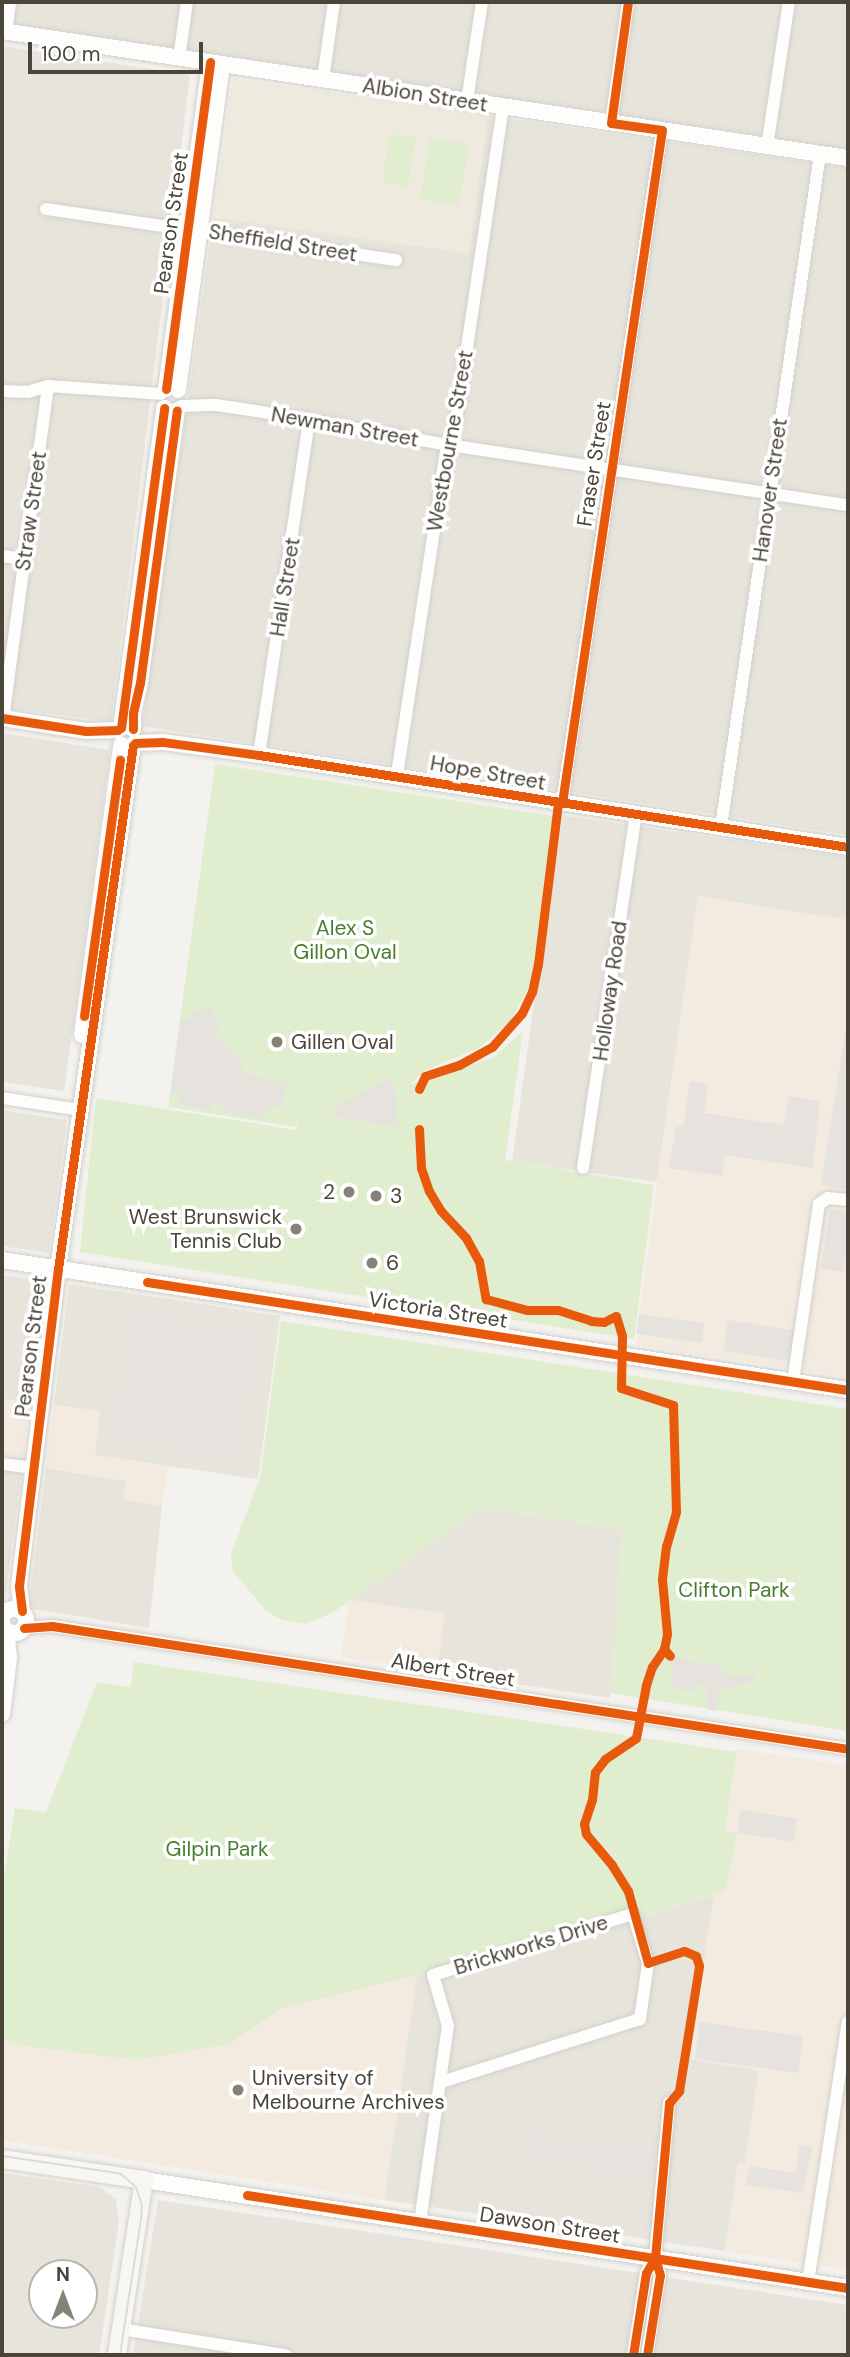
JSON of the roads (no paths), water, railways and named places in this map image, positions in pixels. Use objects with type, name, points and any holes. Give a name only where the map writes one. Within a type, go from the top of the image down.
[{"type":"main road","name":"Dawson Street","points":[[2,2158],[144,2180]]},
{"type":"main road","points":[[117,2355],[144,2180]]},
{"type":"street","points":[[4,32],[10,2]]},
{"type":"street","points":[[179,58],[187,2]]},
{"type":"street","points":[[323,79],[334,2]]},
{"type":"street","points":[[467,101],[482,2]]},
{"type":"street","points":[[611,123],[628,2]]},
{"type":"street","points":[[767,146],[789,2]]},
{"type":"street","name":"Albion Street","points":[[4,32],[848,159]]},
{"type":"street","name":"Pearson Street","points":[[2,1714],[12,1620],[19,1586],[80,1110],[78,1078],[88,984],[127,737],[140,683],[171,399],[216,63]]},
{"type":"street","name":"Westbourne Street","points":[[397,775],[449,445],[455,428],[503,107]]},
{"type":"street","name":"Fraser Street","points":[[562,803],[662,130]]},
{"type":"street","name":"Hanover Street","points":[[721,827],[820,154]]},
{"type":"street","name":"Sheffield Street","points":[[46,209],[396,260]]},
{"type":"street","name":"Newman Street","points":[[2,391],[28,392],[48,386],[121,392],[309,419],[449,445],[848,505]]},
{"type":"street","name":"Straw Street","points":[[2,719],[48,386]]},
{"type":"street","name":"Hall Street","points":[[259,755],[309,419]]},
{"type":"street","points":[[2,556],[24,559]]},
{"type":"street","name":"Hope Street","points":[[2,719],[397,775],[848,847]]},
{"type":"street","name":"Holloway Road","points":[[583,1168],[636,814]]},
{"type":"street","points":[[2,1098],[80,1110]]},
{"type":"street","points":[[793,1382],[822,1200],[848,1200]]},
{"type":"street","name":"Victoria Street","points":[[2,1260],[848,1390]]},
{"type":"street","points":[[2,1464],[33,1468]]},
{"type":"street","name":"Albert Street","points":[[12,1620],[848,1749]]},
{"type":"street","name":"Brickworks Drive","points":[[420,2222],[448,2026],[433,1975],[633,1914],[648,1962],[640,2019],[441,2082]]},
{"type":"street","points":[[808,2282],[848,2022]]},
{"type":"street","points":[[647,2355],[660,2275],[655,2258],[669,2103]]},
{"type":"street","name":"Dawson Street","points":[[144,2180],[848,2288]]},
{"type":"street","points":[[633,2355],[646,2273],[655,2258]]},
{"type":"street","points":[[121,2329],[286,2355]]},
{"type":"tram line","points":[[2,2156],[121,2174],[136,2187],[142,2205],[141,2219],[120,2355]]},
{"type":"place","name":"Gillen Oval","points":[[277,1042]]},
{"type":"place","name":"2","points":[[349,1192]]},
{"type":"place","name":"3","points":[[376,1196]]},
{"type":"place","name":"West Brunswick Tennis Club","points":[[296,1229]]},
{"type":"place","name":"6","points":[[372,1263]]},
{"type":"place","name":"University of Melbourne Archives","points":[[238,2090]]},
{"type":"park label","name":"Alex S Gillon Oval","points":[[345,940]]},
{"type":"park label","name":"Clifton Park","points":[[734,1590]]},
{"type":"park label","name":"Gilpin Park","points":[[217,1849]]}]
